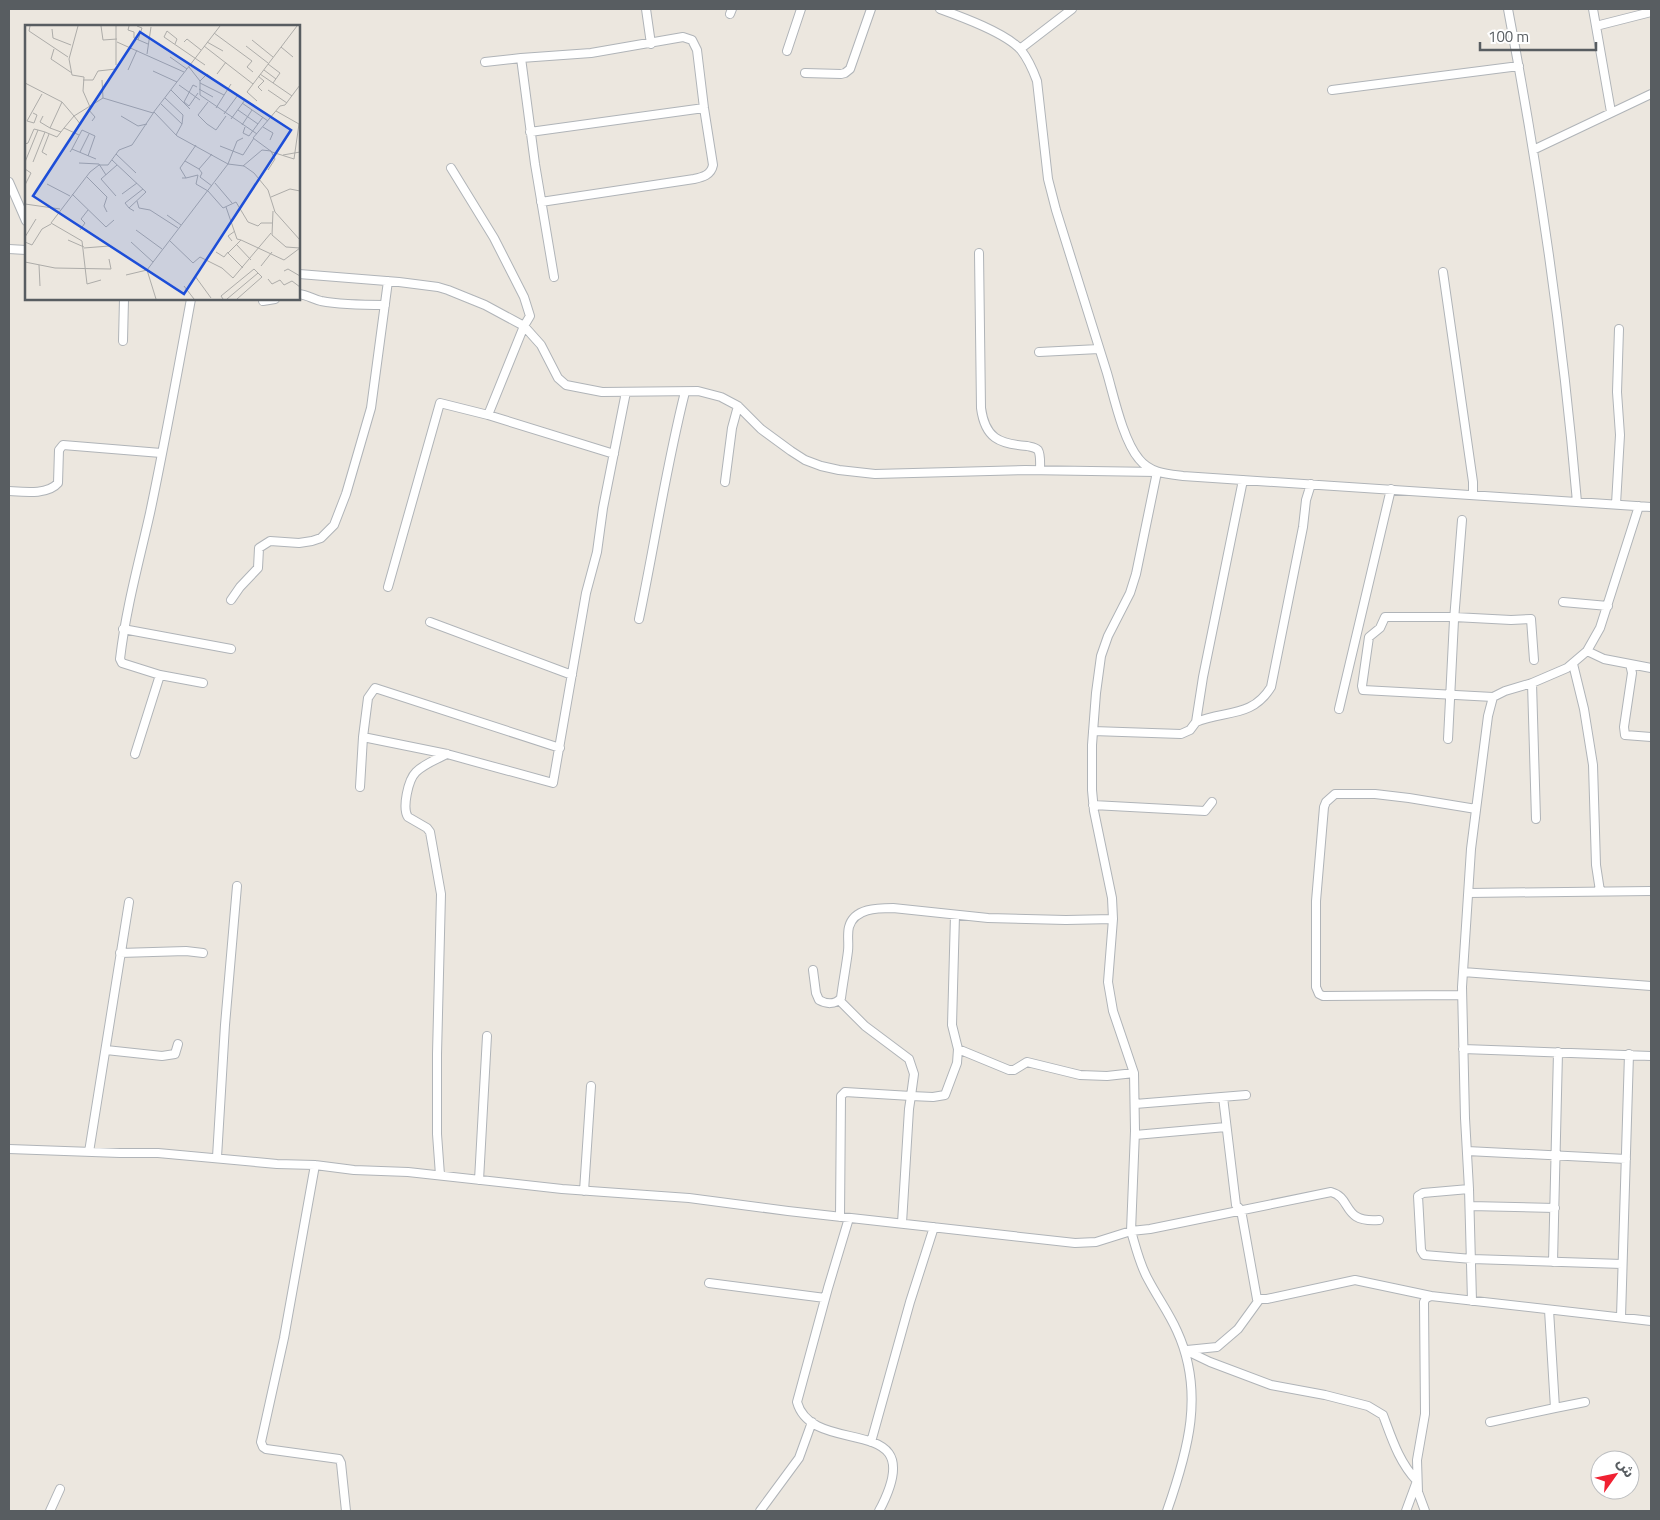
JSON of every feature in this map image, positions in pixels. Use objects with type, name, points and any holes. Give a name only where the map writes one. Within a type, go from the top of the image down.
[{"type":"street","points":[[646,9],[651,44]]},
{"type":"street","points":[[787,51],[801,9]]},
{"type":"street","points":[[805,73],[841,74],[850,69],[871,9]]},
{"type":"street","points":[[940,9],[996,32],[1020,49],[1033,68],[1037,81],[1048,179],[1056,210],[1118,409],[1133,450],[1146,466],[1157,472]]},
{"type":"street","points":[[1020,49],[1072,9]]},
{"type":"street","points":[[1508,9],[1533,150],[1562,347],[1576,502]]},
{"type":"street","points":[[1593,9],[1611,112]]},
{"type":"street","points":[[1596,26],[1651,12]]},
{"type":"street","points":[[485,62],[591,53],[683,37],[692,40],[697,50],[713,164],[712,170],[704,177],[541,202]]},
{"type":"street","points":[[521,58],[530,132],[554,278]]},
{"type":"street","points":[[1332,90],[1519,66]]},
{"type":"street","points":[[1533,150],[1651,94]]},
{"type":"street","points":[[530,132],[704,108]]},
{"type":"street","points":[[451,168],[494,238],[524,297],[530,316],[524,326],[488,415]]},
{"type":"street","points":[[9,182],[25,219]]},
{"type":"street","points":[[9,249],[25,250]]},
{"type":"street","points":[[979,253],[981,408],[983,422],[987,430],[1007,444],[1037,449],[1040,453],[1040,470]]},
{"type":"street","points":[[1443,272],[1473,495]]},
{"type":"street","points":[[300,274],[388,281],[448,290],[485,305],[524,326],[541,345],[558,378],[566,385],[602,392],[698,392],[714,395],[738,406],[791,451],[820,466],[859,473],[1040,470],[1157,472],[1183,476],[1360,489],[1391,489],[1651,507]]},
{"type":"street","points":[[231,600],[240,587],[258,568],[259,548],[270,541],[299,543],[312,541],[321,538],[334,525],[346,494],[371,408],[388,281]]},
{"type":"street","points":[[300,294],[327,301],[358,305],[384,305]]},
{"type":"street","points":[[122,341],[124,300]]},
{"type":"street","points":[[191,300],[162,453],[123,629],[120,662],[160,675],[203,684]]},
{"type":"street","points":[[263,301],[269,300]]},
{"type":"street","points":[[1616,504],[1620,435],[1617,392],[1619,329]]},
{"type":"street","points":[[1039,352],[1099,349]]},
{"type":"street","points":[[363,737],[447,754],[553,783],[586,593],[597,552],[603,508],[626,392]]},
{"type":"street","points":[[639,619],[664,487],[685,392]]},
{"type":"street","points":[[388,587],[440,403],[488,415],[614,454]]},
{"type":"street","points":[[725,482],[732,428],[738,406]]},
{"type":"street","points":[[9,491],[47,490],[56,486],[58,483],[59,450],[63,445],[162,453]]},
{"type":"street","points":[[1157,472],[1136,574],[1130,593],[1108,636],[1101,656],[1093,731],[1092,790],[1093,805],[1112,898],[1108,982],[1113,1011],[1134,1073],[1135,1135],[1131,1231],[1148,1281],[1163,1304],[1185,1350],[1192,1383],[1192,1411],[1184,1456],[1167,1511]]},
{"type":"street","points":[[1093,731],[1181,734],[1190,730],[1196,722],[1203,677],[1243,480]]},
{"type":"street","points":[[1196,722],[1243,711],[1262,698],[1271,686],[1303,527],[1306,500],[1311,484]]},
{"type":"street","points":[[1339,709],[1391,489]]},
{"type":"street","points":[[1534,660],[1531,619],[1385,617],[1380,628],[1369,637],[1362,686],[1366,691],[1493,697],[1505,691],[1532,683],[1573,664],[1587,651],[1600,628],[1639,506]]},
{"type":"street","points":[[1448,739],[1454,617],[1462,520]]},
{"type":"street","points":[[1563,602],[1608,606]]},
{"type":"street","points":[[430,622],[572,674]]},
{"type":"street","points":[[123,629],[231,649]]},
{"type":"street","points":[[1587,651],[1604,659],[1651,668]]},
{"type":"street","points":[[1573,664],[1584,708],[1593,765],[1595,857],[1600,891]]},
{"type":"street","points":[[1630,664],[1632,673],[1624,727],[1625,735],[1651,737]]},
{"type":"street","points":[[135,754],[160,675]]},
{"type":"street","points":[[1532,683],[1536,819]]},
{"type":"street","points":[[360,787],[368,698],[376,688],[560,748]]},
{"type":"street","points":[[1472,1301],[1470,1189],[1464,1118],[1462,995],[1471,849],[1488,716],[1493,697]]},
{"type":"street","points":[[440,1175],[437,1134],[437,1054],[441,894],[430,832],[427,828],[408,817],[405,809],[409,788],[415,773],[447,754]]},
{"type":"street","points":[[1462,995],[1324,996],[1319,994],[1316,987],[1316,901],[1324,807],[1326,802],[1335,794],[1359,793],[1410,798],[1476,809]]},
{"type":"street","points":[[1093,805],[1206,811],[1212,802]]},
{"type":"street","points":[[217,1157],[225,1025],[238,886]]},
{"type":"street","points":[[1469,892],[1651,891]]},
{"type":"street","points":[[89,1152],[129,902]]},
{"type":"street","points":[[902,1223],[909,1109],[914,1074],[909,1059],[848,1011],[839,1000],[847,955],[849,927],[852,920],[867,910],[893,908],[955,915],[1066,920],[1112,919]]},
{"type":"street","points":[[840,1217],[841,1096],[845,1092],[934,1097],[945,1095],[957,1063],[958,1049],[952,1025],[955,915]]},
{"type":"street","points":[[120,953],[186,951],[202,953]]},
{"type":"street","points":[[813,970],[816,993],[819,1000],[827,1004],[839,1000]]},
{"type":"street","points":[[1463,972],[1651,986]]},
{"type":"street","points":[[479,1180],[487,1036]]},
{"type":"street","points":[[106,1050],[162,1056],[175,1054],[178,1044]]},
{"type":"street","points":[[958,1049],[1009,1070],[1014,1070],[1027,1062],[1080,1075],[1107,1076],[1134,1073]]},
{"type":"street","points":[[1463,1049],[1651,1056]]},
{"type":"street","points":[[1553,1262],[1558,1052]]},
{"type":"street","points":[[1621,1317],[1629,1054]]},
{"type":"street","points":[[584,1191],[590,1086]]},
{"type":"street","points":[[1135,1104],[1246,1095]]},
{"type":"street","points":[[1222,1097],[1236,1204],[1241,1210],[1256,1297],[1259,1300]]},
{"type":"street","points":[[1135,1135],[1226,1127]]},
{"type":"street","points":[[9,1149],[158,1153],[277,1164],[315,1165],[354,1170],[440,1175],[584,1191],[689,1198],[840,1217],[1082,1243],[1096,1242],[1131,1231],[1331,1192],[1334,1192],[1341,1198],[1347,1208],[1357,1218],[1369,1221],[1379,1220]]},
{"type":"street","points":[[1468,1151],[1626,1159]]},
{"type":"street","points":[[315,1165],[284,1338],[261,1442],[266,1449],[339,1459],[346,1511]]},
{"type":"street","points":[[1470,1189],[1422,1193],[1418,1196],[1422,1254],[1430,1257],[1622,1264]]},
{"type":"street","points":[[1470,1206],[1555,1208]]},
{"type":"street","points":[[849,1218],[797,1402],[799,1410],[812,1422],[829,1430],[871,1442],[886,1449],[894,1467],[893,1476],[879,1511]]},
{"type":"street","points":[[871,1442],[910,1302],[934,1227]]},
{"type":"street","points":[[1185,1350],[1217,1347],[1238,1329],[1259,1300],[1355,1280],[1431,1296],[1651,1321]]},
{"type":"street","points":[[709,1284],[825,1298]]},
{"type":"street","points":[[1425,1511],[1418,1492],[1417,1460],[1425,1414],[1424,1302],[1426,1298],[1431,1296]]},
{"type":"street","points":[[1549,1310],[1555,1408]]},
{"type":"street","points":[[1185,1350],[1210,1362],[1271,1385],[1325,1395],[1368,1406],[1383,1415],[1397,1452],[1407,1471],[1417,1481]]},
{"type":"street","points":[[1490,1422],[1585,1402]]},
{"type":"street","points":[[760,1511],[799,1458],[812,1422]]},
{"type":"street","points":[[1406,1511],[1417,1481]]},
{"type":"street","points":[[50,1511],[60,1489]]}]
